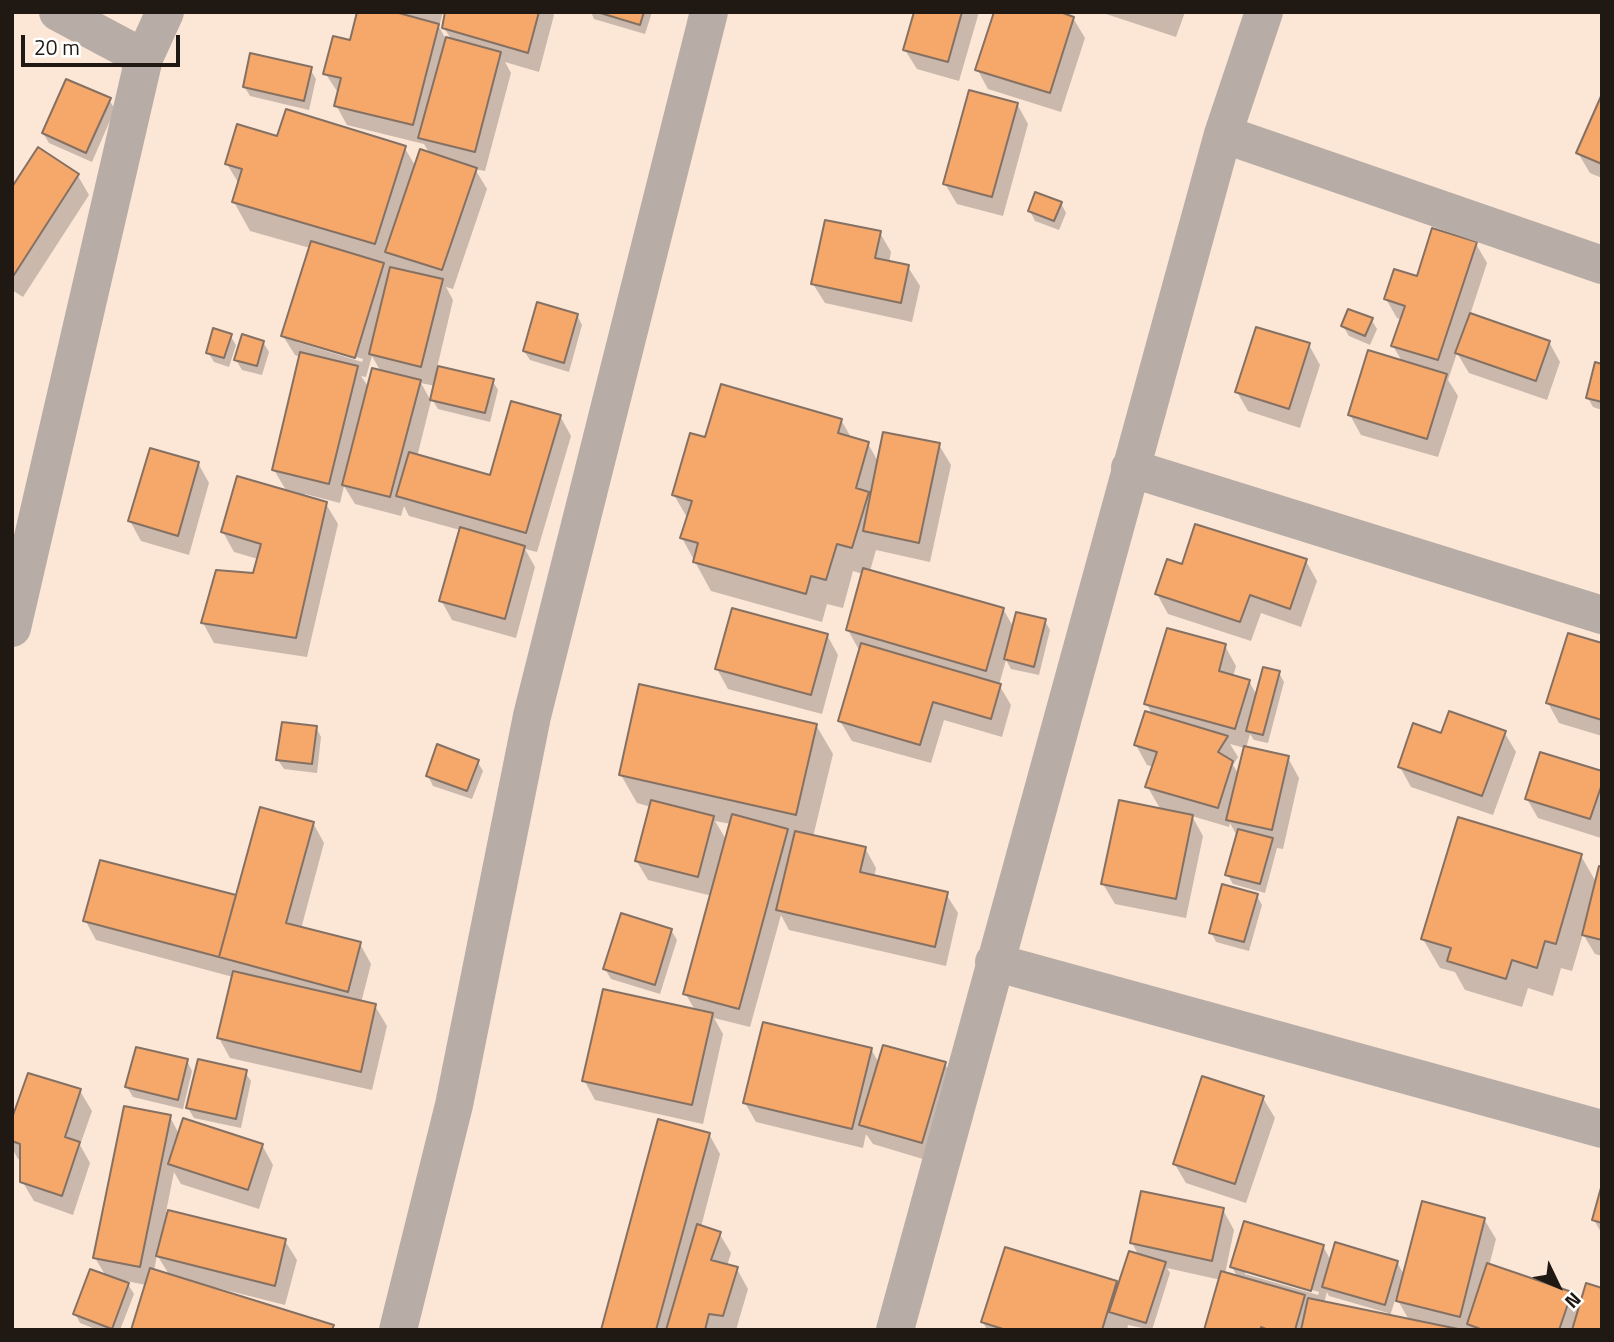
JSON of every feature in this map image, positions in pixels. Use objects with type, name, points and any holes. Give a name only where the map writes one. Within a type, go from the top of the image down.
[{"type":"street","points":[[58,12],[144,58]]},
{"type":"street","points":[[12,628],[144,58],[165,12]]},
{"type":"street","points":[[397,1330],[454,1105],[531,716],[709,12]]},
{"type":"street","points":[[895,1330],[1223,134],[1264,12]]},
{"type":"street","points":[[1223,134],[1602,265]]},
{"type":"street","points":[[1130,468],[1602,615]]},
{"type":"street","points":[[994,962],[1602,1129]]},
{"type":"building","points":[[357,12],[395,12],[439,24],[413,125],[334,106],[341,78],[323,74],[333,36],[350,40]]},
{"type":"building","points":[[445,12],[539,12],[528,53],[442,28]]},
{"type":"building","points":[[597,12],[644,12],[640,25]]},
{"type":"building","points":[[914,12],[962,12],[948,62],[903,50]]},
{"type":"building","points":[[994,12],[1060,12],[1074,17],[1050,93],[975,70]]},
{"type":"building","points":[[446,37],[501,52],[475,152],[418,138]]},
{"type":"building","points":[[250,53],[312,67],[304,101],[243,87]]},
{"type":"building","points":[[66,79],[111,98],[86,153],[42,133]]},
{"type":"building","points":[[969,90],[1018,103],[992,197],[943,184]]},
{"type":"building","points":[[1602,94],[1602,164],[1576,153]]},
{"type":"building","points":[[286,109],[406,146],[375,244],[232,202],[242,169],[225,164],[237,124],[277,136]]},
{"type":"building","points":[[38,147],[79,174],[12,278],[12,187]]},
{"type":"building","points":[[420,149],[477,168],[442,270],[385,252]]},
{"type":"building","points":[[1035,192],[1062,202],[1054,221],[1028,211]]},
{"type":"building","points":[[825,220],[881,231],[875,258],[909,265],[901,303],[811,284]]},
{"type":"building","points":[[1432,228],[1477,242],[1438,360],[1391,346],[1405,306],[1384,299],[1394,269],[1417,276]]},
{"type":"building","points":[[311,241],[384,263],[355,358],[281,336]]},
{"type":"building","points":[[390,267],[443,279],[421,367],[369,354]]},
{"type":"building","points":[[537,302],[578,314],[564,363],[523,351]]},
{"type":"building","points":[[1348,309],[1373,318],[1365,336],[1341,326]]},
{"type":"building","points":[[1470,313],[1550,341],[1536,381],[1455,353]]},
{"type":"building","points":[[1256,327],[1310,343],[1289,409],[1235,392]]},
{"type":"building","points":[[213,328],[232,334],[224,358],[206,353]]},
{"type":"building","points":[[242,334],[264,341],[257,366],[234,360]]},
{"type":"building","points":[[1368,350],[1447,374],[1427,439],[1348,415]]},
{"type":"building","points":[[300,352],[358,366],[329,484],[272,470]]},
{"type":"building","points":[[1595,362],[1602,364],[1602,402],[1586,398]]},
{"type":"building","points":[[438,366],[494,379],[485,413],[430,400]]},
{"type":"building","points":[[372,368],[421,380],[390,497],[342,485]]},
{"type":"building","points":[[721,384],[842,419],[838,433],[869,442],[856,488],[869,492],[852,548],[837,544],[826,580],[811,576],[806,594],[693,562],[698,543],[680,538],[692,501],[672,495],[690,433],[705,437]]},
{"type":"building","points":[[511,401],[561,415],[526,533],[396,496],[409,452],[490,475]]},
{"type":"building","points":[[883,432],[940,443],[919,543],[863,531]]},
{"type":"building","points":[[150,448],[199,462],[178,536],[128,521]]},
{"type":"building","points":[[237,476],[327,502],[296,638],[201,623],[216,570],[253,573],[261,544],[221,532]]},
{"type":"building","points":[[1195,524],[1307,559],[1290,609],[1250,595],[1240,622],[1155,594],[1167,559],[1182,564]]},
{"type":"building","points":[[460,527],[525,546],[505,619],[439,601]]},
{"type":"building","points":[[863,568],[1004,608],[986,671],[846,630]]},
{"type":"building","points":[[732,608],[828,634],[811,695],[715,669]]},
{"type":"building","points":[[1016,612],[1046,619],[1034,667],[1004,659]]},
{"type":"building","points":[[1167,628],[1226,644],[1219,671],[1250,680],[1235,729],[1144,704]]},
{"type":"building","points":[[1568,633],[1602,643],[1602,720],[1546,703]]},
{"type":"building","points":[[861,643],[1001,684],[991,719],[933,702],[920,745],[838,721]]},
{"type":"building","points":[[1263,667],[1280,671],[1263,735],[1246,731]]},
{"type":"building","points":[[639,684],[817,724],[796,815],[619,775]]},
{"type":"building","points":[[1145,711],[1228,736],[1218,752],[1233,761],[1218,808],[1145,787],[1157,752],[1134,745]]},
{"type":"building","points":[[1449,711],[1506,731],[1482,796],[1398,767],[1413,723],[1441,733]]},
{"type":"building","points":[[282,722],[317,726],[312,764],[276,760]]},
{"type":"building","points":[[437,744],[479,760],[467,791],[426,776]]},
{"type":"building","points":[[1244,746],[1289,756],[1272,830],[1226,820]]},
{"type":"building","points":[[1540,752],[1602,771],[1602,784],[1590,819],[1525,799]]},
{"type":"building","points":[[651,800],[714,816],[698,877],[635,861]]},
{"type":"building","points":[[1119,800],[1193,815],[1176,899],[1101,884]]},
{"type":"building","points":[[260,807],[314,822],[286,923],[361,942],[348,992],[219,957]]},
{"type":"building","points":[[732,814],[788,829],[739,1009],[683,994]]},
{"type":"building","points":[[1458,817],[1582,854],[1556,944],[1545,941],[1537,968],[1512,960],[1506,979],[1447,961],[1451,948],[1421,939]]},
{"type":"building","points":[[1238,829],[1273,838],[1260,884],[1225,875]]},
{"type":"building","points":[[795,831],[866,847],[860,872],[948,892],[935,947],[776,910]]},
{"type":"building","points":[[100,860],[236,895],[219,957],[83,921]]},
{"type":"building","points":[[1599,866],[1602,867],[1602,940],[1582,935]]},
{"type":"building","points":[[1222,884],[1258,894],[1244,942],[1209,933]]},
{"type":"building","points":[[621,913],[672,929],[655,985],[603,969]]},
{"type":"building","points":[[233,971],[376,1004],[361,1072],[217,1038]]},
{"type":"building","points":[[603,989],[713,1013],[692,1105],[582,1081]]},
{"type":"building","points":[[763,1022],[872,1048],[852,1129],[743,1103]]},
{"type":"building","points":[[883,1045],[946,1062],[922,1143],[859,1125]]},
{"type":"building","points":[[136,1047],[188,1059],[178,1100],[125,1087]]},
{"type":"building","points":[[198,1059],[247,1070],[236,1119],[186,1108]]},
{"type":"building","points":[[28,1073],[81,1089],[65,1137],[80,1142],[62,1196],[20,1182],[20,1144],[12,1141],[12,1118]]},
{"type":"building","points":[[1202,1076],[1264,1096],[1235,1184],[1173,1164]]},
{"type":"building","points":[[124,1106],[171,1115],[140,1267],[93,1258]]},
{"type":"building","points":[[183,1118],[263,1144],[248,1190],[168,1164]]},
{"type":"building","points":[[658,1119],[710,1133],[656,1330],[601,1330]]},
{"type":"building","points":[[1602,1184],[1602,1223],[1592,1220]]},
{"type":"building","points":[[1141,1191],[1224,1208],[1212,1261],[1130,1243]]},
{"type":"building","points":[[1422,1201],[1485,1218],[1460,1317],[1396,1301]]},
{"type":"building","points":[[168,1210],[286,1239],[275,1286],[156,1256]]},
{"type":"building","points":[[1244,1221],[1324,1245],[1311,1291],[1230,1267]]},
{"type":"building","points":[[697,1224],[721,1232],[711,1260],[738,1267],[723,1316],[709,1314],[705,1330],[666,1330]]},
{"type":"building","points":[[1335,1242],[1398,1261],[1385,1305],[1322,1287]]},
{"type":"building","points":[[1005,1247],[1117,1281],[1102,1330],[1006,1330],[981,1322]]},
{"type":"building","points":[[1129,1251],[1166,1262],[1146,1323],[1109,1312]]},
{"type":"building","points":[[1487,1263],[1572,1292],[1559,1330],[1483,1330],[1467,1324]]},
{"type":"building","points":[[150,1268],[334,1325],[332,1330],[131,1330]]},
{"type":"building","points":[[90,1269],[129,1283],[112,1329],[73,1314]]},
{"type":"building","points":[[1221,1271],[1305,1295],[1295,1330],[1268,1330],[1261,1327],[1260,1330],[1204,1330]]},
{"type":"building","points":[[1586,1283],[1602,1288],[1602,1330],[1572,1330]]},
{"type":"building","points":[[1308,1298],[1463,1330],[1301,1330]]}]
